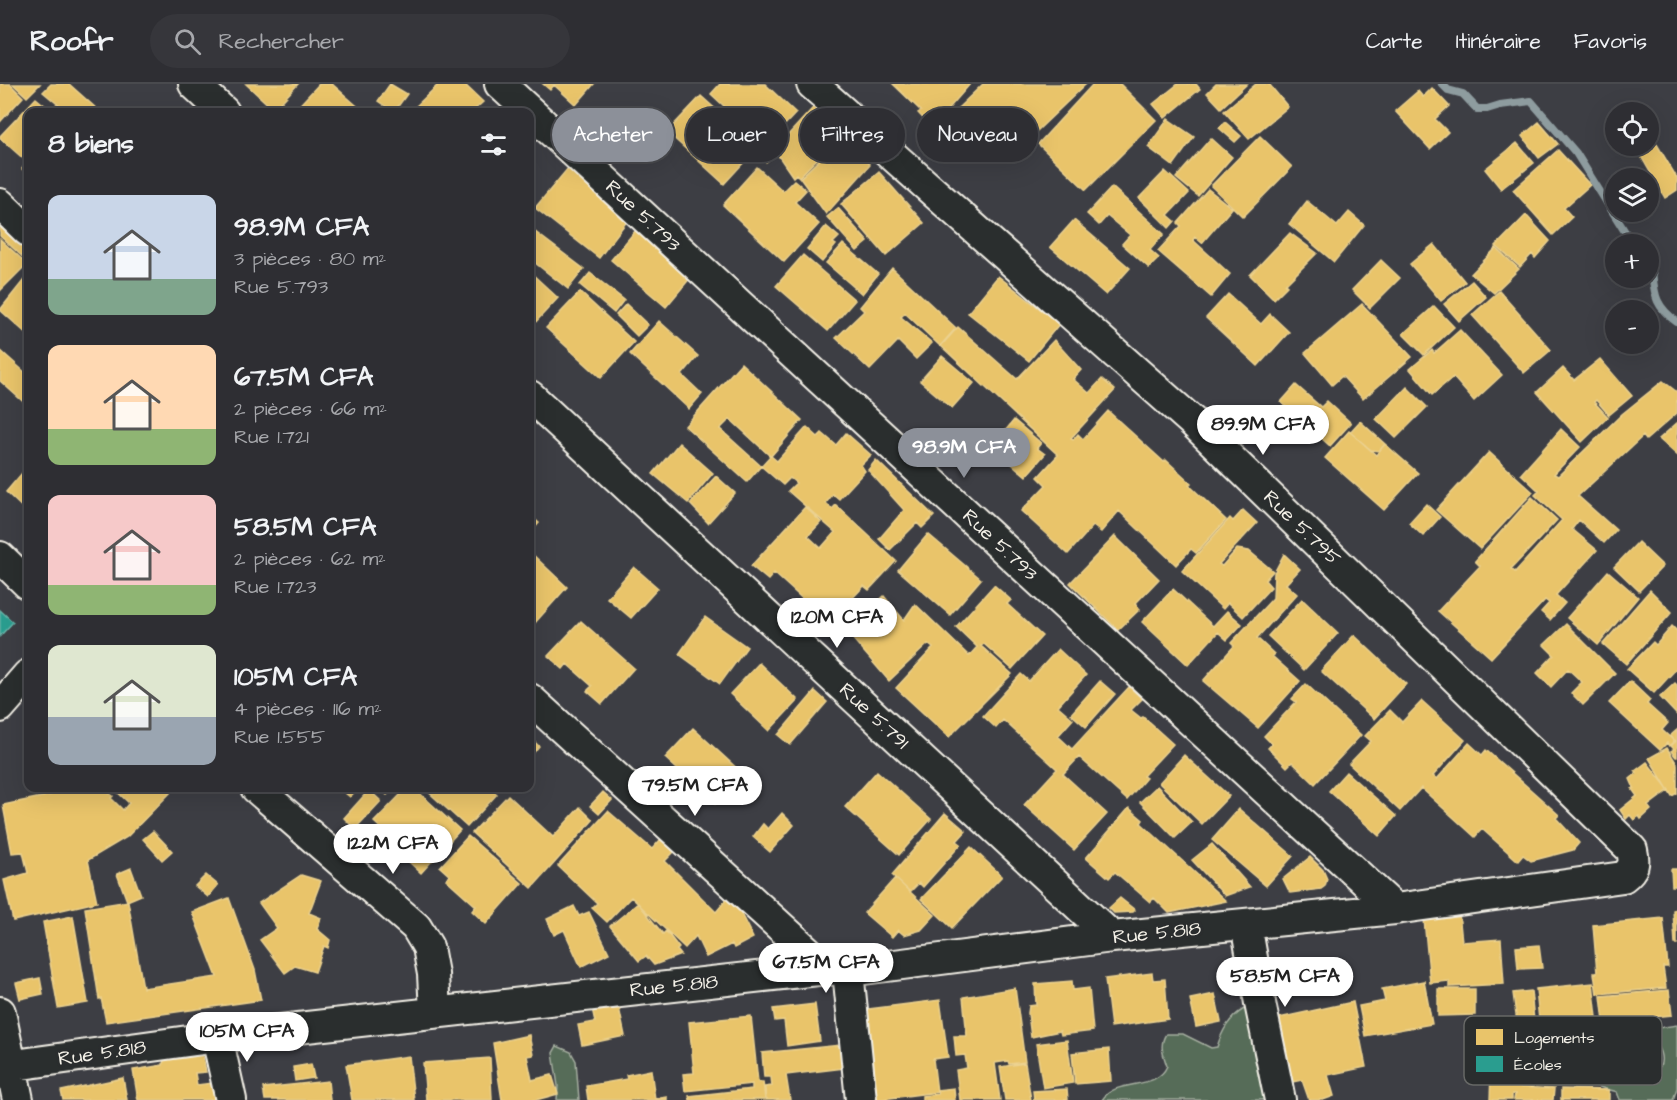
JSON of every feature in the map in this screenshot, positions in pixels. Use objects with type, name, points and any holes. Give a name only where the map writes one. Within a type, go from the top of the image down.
[{"type":"street","points":[[194,84],[220,108]]},
{"type":"street","name":"Rue 5.793","points":[[500,84],[526,108]]},
{"type":"street","name":"Rue 5.795","points":[[812,84],[1194,423],[1632,850],[1634,861],[1632,870]]},
{"type":"street","name":"Rue 5.793","points":[[534,115],[1395,909]]},
{"type":"street","points":[[0,204],[24,227]]},
{"type":"street","name":"Rue 5.791","points":[[534,400],[1112,937]]},
{"type":"street","points":[[0,557],[24,581]]},
{"type":"street","points":[[0,707],[24,680]]},
{"type":"street","points":[[534,703],[838,970],[861,1100]]},
{"type":"street","points":[[261,792],[416,927],[428,947],[433,974],[435,1012]]},
{"type":"street","name":"Rue 5.818","points":[[6,1067],[217,1037],[435,1012],[838,970],[1112,937],[1395,909],[1623,877],[1632,870]]},
{"type":"street","points":[[1246,924],[1280,1100]]},
{"type":"street","points":[[0,1012],[6,1067],[18,1100]]},
{"type":"street","points":[[217,1037],[231,1100]]},
{"type":"green space","points":[[1244,1009],[1250,1010],[1285,1100],[1102,1100],[1108,1093],[1117,1089],[1154,1079],[1162,1074],[1167,1066],[1162,1046],[1166,1034],[1183,1034],[1211,1048],[1217,1047],[1227,1025]]},
{"type":"green space","points":[[1677,1025],[1677,1088],[1673,1100],[1620,1100],[1617,1092],[1594,1085],[1662,1085],[1662,1027]]},
{"type":"green space","points":[[557,1046],[571,1052],[576,1061],[579,1100],[557,1100],[558,1086],[553,1053]]},
{"type":"building: Logements","points":[[0,84],[10,84],[23,97],[0,122]]},
{"type":"building: Logements","points":[[13,84],[40,84],[27,97]]},
{"type":"building: Logements","points":[[51,84],[69,84],[96,108],[62,108],[43,92]]},
{"type":"building: Logements","points":[[246,84],[298,84],[276,108],[272,108]]},
{"type":"building: Logements","points":[[319,84],[332,84],[359,108],[297,108]]},
{"type":"building: Logements","points":[[390,84],[407,94],[397,108],[388,108],[378,101]]},
{"type":"building: Logements","points":[[439,84],[464,84],[483,102],[476,108],[414,108]]},
{"type":"building: Logements","points":[[543,84],[594,84],[576,105],[554,85],[550,90]]},
{"type":"building: Logements","points":[[720,84],[765,84],[796,113],[788,122],[788,108],[726,108],[711,94]]},
{"type":"building: Logements","points":[[893,84],[970,84],[949,108],[918,108]]},
{"type":"building: Logements","points":[[983,84],[1086,84],[1038,130],[1038,108],[958,108]]},
{"type":"building: Logements","points":[[1093,84],[1120,84],[1156,120],[1086,190],[1038,144]]},
{"type":"building: Logements","points":[[1178,84],[1196,84],[1200,89],[1165,118],[1153,104]]},
{"type":"building: Logements","points":[[1216,84],[1247,84],[1221,108],[1207,93]]},
{"type":"building: Logements","points":[[1256,84],[1269,84],[1288,107],[1249,139],[1224,111]]},
{"type":"building: Logements","points":[[1432,88],[1449,106],[1435,119],[1448,132],[1430,149],[1395,111],[1418,91],[1423,97]]},
{"type":"building: Logements","points":[[701,96],[714,108],[690,108]]},
{"type":"building: Logements","points":[[36,98],[48,108],[27,108]]},
{"type":"building: Logements","points":[[822,98],[832,108],[813,108]]},
{"type":"building: Logements","points":[[24,111],[24,159],[0,136]]},
{"type":"building: Logements","points":[[686,112],[686,149],[674,138],[674,125]]},
{"type":"building: Logements","points":[[1168,119],[1194,137],[1173,166],[1148,147]]},
{"type":"building: Logements","points":[[800,122],[800,162],[814,162],[799,177],[796,174],[793,177],[783,162],[788,162],[788,135]]},
{"type":"building: Logements","points":[[1225,122],[1241,136],[1235,142],[1219,128]]},
{"type":"building: Logements","points":[[1539,122],[1558,144],[1539,158],[1522,136]]},
{"type":"building: Logements","points":[[1260,136],[1292,167],[1243,217],[1211,186]]},
{"type":"building: Logements","points":[[1211,138],[1232,157],[1198,196],[1176,178]]},
{"type":"building: Logements","points":[[1517,143],[1534,163],[1501,189],[1485,169]]},
{"type":"building: Logements","points":[[1659,148],[1677,178],[1677,190],[1665,198],[1659,188],[1659,168],[1648,168],[1641,156],[1659,156]]},
{"type":"building: Logements","points":[[1558,150],[1590,185],[1564,208],[1572,217],[1553,235],[1513,190]]},
{"type":"building: Logements","points":[[700,162],[744,162],[724,184]]},
{"type":"building: Logements","points":[[817,162],[867,162],[870,165],[826,214],[800,178]]},
{"type":"building: Logements","points":[[569,167],[631,216],[599,258],[535,208]]},
{"type":"building: Logements","points":[[757,167],[783,191],[794,180],[806,190],[795,202],[819,224],[784,262],[723,205]]},
{"type":"building: Logements","points":[[1165,171],[1189,193],[1168,215],[1175,221],[1169,228],[1139,198]]},
{"type":"building: Logements","points":[[879,172],[924,223],[886,256],[841,204]]},
{"type":"building: Logements","points":[[1112,187],[1164,234],[1150,250],[1159,258],[1149,268],[1122,244],[1130,235],[1107,216],[1099,225],[1087,214]]},
{"type":"building: Logements","points":[[1208,189],[1232,208],[1202,243],[1195,237],[1193,240],[1230,274],[1211,297],[1158,251],[1181,226],[1178,223]]},
{"type":"building: Logements","points":[[1307,201],[1337,226],[1349,212],[1364,225],[1334,262],[1289,224]]},
{"type":"building: Logements","points":[[838,208],[868,242],[857,251],[827,217]]},
{"type":"building: Logements","points":[[1526,215],[1550,241],[1535,258],[1532,254],[1520,267],[1496,246]]},
{"type":"building: Logements","points":[[1074,220],[1130,268],[1106,295],[1050,247]]},
{"type":"building: Logements","points":[[826,226],[839,237],[833,243],[836,245],[822,262],[807,249]]},
{"type":"building: Logements","points":[[0,227],[24,249],[24,258],[0,236]]},
{"type":"building: Logements","points":[[636,230],[691,277],[666,307],[611,260]]},
{"type":"building: Logements","points":[[534,231],[584,269],[568,289],[534,262]]},
{"type":"building: Logements","points":[[1290,233],[1317,253],[1274,299],[1250,275]]},
{"type":"building: Logements","points":[[0,239],[24,261],[24,267],[0,291]]},
{"type":"building: Logements","points":[[843,244],[878,274],[862,294],[826,263]]},
{"type":"building: Logements","points":[[1434,244],[1465,282],[1441,301],[1410,264]]},
{"type":"building: Logements","points":[[1496,248],[1519,269],[1494,293],[1471,274]]},
{"type":"building: Logements","points":[[803,255],[855,300],[828,331],[776,286]]},
{"type":"building: Logements","points":[[1381,260],[1400,278],[1370,308],[1352,290]]},
{"type":"building: Logements","points":[[892,268],[956,328],[940,346],[905,313],[901,317],[932,343],[916,359],[898,341],[870,370],[836,338],[864,311],[860,307]]},
{"type":"building: Logements","points":[[590,273],[624,300],[614,313],[580,285]]},
{"type":"building: Logements","points":[[534,276],[558,298],[534,324]]},
{"type":"building: Logements","points":[[998,276],[1059,324],[1029,361],[968,313]]},
{"type":"building: Logements","points":[[24,280],[24,331],[0,310]]},
{"type":"building: Logements","points":[[1472,281],[1486,297],[1459,321],[1444,304]]},
{"type":"building: Logements","points":[[1499,291],[1551,350],[1524,373],[1472,315]]},
{"type":"building: Logements","points":[[580,292],[634,342],[601,378],[546,328]]},
{"type":"building: Logements","points":[[1228,294],[1261,324],[1270,314],[1289,332],[1258,366],[1206,318]]},
{"type":"building: Logements","points":[[626,304],[648,325],[637,336],[616,315]]},
{"type":"building: Logements","points":[[1362,304],[1412,357],[1363,399],[1342,376],[1332,385],[1305,353]]},
{"type":"building: Logements","points":[[1434,306],[1454,327],[1424,355],[1403,334]]},
{"type":"building: Logements","points":[[659,321],[698,356],[682,375],[702,394],[689,409],[630,354]]},
{"type":"building: Logements","points":[[958,327],[1017,379],[1054,340],[1081,370],[1073,379],[1089,393],[1102,379],[1115,390],[1071,438],[1073,440],[1078,434],[1083,439],[1108,411],[1164,462],[1166,460],[1191,483],[1189,485],[1226,520],[1196,553],[1191,549],[1176,565],[1119,511],[1101,532],[1093,526],[1068,554],[1021,511],[1046,485],[1038,477],[1058,455],[941,346]]},
{"type":"building: Logements","points":[[1460,330],[1502,375],[1474,401],[1453,377],[1432,395],[1410,369],[1432,350],[1434,353]]},
{"type":"building: Logements","points":[[0,350],[24,371],[24,402],[0,381]]},
{"type":"building: Logements","points":[[942,356],[974,383],[952,408],[920,381]]},
{"type":"building: Logements","points":[[1600,359],[1632,396],[1609,415],[1596,400],[1594,402],[1608,417],[1582,442],[1537,392],[1563,368],[1574,380]]},
{"type":"building: Logements","points":[[741,363],[802,420],[771,456],[777,461],[807,427],[818,437],[822,433],[836,445],[846,433],[871,455],[861,465],[865,471],[839,499],[833,494],[826,503],[832,509],[836,505],[896,561],[869,590],[864,586],[829,623],[774,573],[768,580],[751,566],[805,507],[821,522],[808,536],[821,548],[835,532],[788,491],[796,483],[790,478],[783,485],[761,466],[747,482],[685,426]],"holes":[[[730,419],[770,456],[761,466],[720,429]]]},
{"type":"building: Logements","points":[[1663,381],[1677,392],[1677,413],[1646,440],[1643,436],[1578,496],[1616,530],[1604,543],[1579,520],[1572,529],[1597,550],[1556,595],[1565,603],[1550,620],[1541,612],[1549,603],[1545,600],[1491,658],[1438,611],[1480,566],[1475,561],[1532,497],[1557,520],[1511,569],[1515,572],[1562,520],[1535,495],[1539,491],[1521,474],[1561,429],[1580,447],[1554,474],[1558,476],[1622,414]]},
{"type":"building: Logements","points":[[1296,385],[1321,407],[1327,401],[1351,423],[1330,446],[1281,402]]},
{"type":"building: Logements","points":[[1407,387],[1427,407],[1396,438],[1376,419]]},
{"type":"building: Logements","points":[[1014,420],[1041,443],[1037,448],[1045,454],[1026,476],[992,447]]},
{"type":"building: Logements","points":[[1360,421],[1385,444],[1379,451],[1371,450],[1350,432]]},
{"type":"building: Logements","points":[[1677,423],[1677,455],[1659,439]]},
{"type":"building: Logements","points":[[1349,431],[1376,455],[1385,444],[1418,473],[1384,510],[1325,458]]},
{"type":"building: Logements","points":[[679,443],[713,473],[688,503],[653,474]]},
{"type":"building: Logements","points":[[1489,452],[1533,492],[1480,549],[1436,510]]},
{"type":"building: Logements","points":[[876,460],[934,516],[922,528],[917,523],[890,550],[879,539],[904,510],[868,470]]},
{"type":"building: Logements","points":[[24,471],[24,509],[6,492]]},
{"type":"building: Logements","points":[[716,476],[735,493],[708,523],[690,504]]},
{"type":"building: Logements","points":[[1426,504],[1440,517],[1423,536],[1409,523]]},
{"type":"building: Logements","points":[[1243,510],[1257,523],[1219,564],[1222,566],[1237,549],[1249,551],[1273,571],[1265,580],[1271,587],[1243,617],[1228,603],[1223,609],[1182,571],[1230,518],[1233,521]]},
{"type":"building: Logements","points":[[534,519],[539,523],[534,529]]},
{"type":"building: Logements","points":[[928,534],[981,579],[950,615],[898,570]]},
{"type":"building: Logements","points":[[1115,536],[1159,579],[1135,604],[1140,609],[1118,630],[1070,583]]},
{"type":"building: Logements","points":[[1638,542],[1663,566],[1639,591],[1614,567]]},
{"type":"building: Logements","points":[[1284,554],[1300,569],[1286,584],[1297,594],[1257,638],[1274,654],[1272,656],[1300,681],[1258,728],[1203,681],[1234,646],[1231,643],[1273,598],[1274,573]]},
{"type":"building: Logements","points":[[534,556],[567,587],[534,624]]},
{"type":"building: Logements","points":[[634,567],[658,588],[631,618],[607,598]]},
{"type":"building: Logements","points":[[1608,571],[1638,597],[1598,645],[1567,618]]},
{"type":"building: Logements","points":[[994,585],[1011,600],[1007,604],[1042,636],[1012,669],[984,644],[981,646],[1012,674],[949,737],[896,688],[933,648],[928,644],[889,681],[846,631],[884,596],[904,620],[915,604],[969,656],[977,647],[956,627]]},
{"type":"building: Logements","points":[[1173,589],[1213,626],[1227,611],[1242,624],[1227,640],[1218,632],[1188,665],[1142,622]]},
{"type":"building: Logements","points":[[1650,590],[1672,612],[1626,664],[1603,644]]},
{"type":"building: Logements","points":[[1302,599],[1338,633],[1304,670],[1268,636]]},
{"type":"building: Logements","points":[[705,617],[747,647],[720,684],[679,654]]},
{"type":"building: Logements","points":[[581,621],[634,668],[602,704],[587,691],[592,686],[567,664],[563,669],[548,656]]},
{"type":"building: Logements","points":[[1566,624],[1615,673],[1583,705],[1571,693],[1582,682],[1568,669],[1551,687],[1537,673],[1554,655],[1544,645]]},
{"type":"building: Logements","points":[[1672,626],[1677,631],[1677,668],[1654,693],[1627,669],[1653,642],[1656,645]]},
{"type":"building: Logements","points":[[1354,635],[1406,684],[1374,719],[1321,671]]},
{"type":"building: Logements","points":[[1058,649],[1086,675],[1058,706],[1073,719],[1058,736],[1072,749],[1129,687],[1142,699],[1131,710],[1141,718],[1143,717],[1173,744],[1143,776],[1146,778],[1127,800],[1079,757],[1063,774],[1107,814],[1074,850],[1024,805],[1057,769],[1003,720],[996,728],[983,716],[1021,674],[1029,681]]},
{"type":"building: Logements","points":[[759,663],[798,700],[769,731],[730,694]]},
{"type":"building: Logements","points":[[1100,681],[1115,694],[1086,727],[1071,714]]},
{"type":"building: Logements","points":[[1630,681],[1650,700],[1647,704],[1668,723],[1662,730],[1674,741],[1669,746],[1667,743],[1660,750],[1609,703]]},
{"type":"building: Logements","points":[[1675,683],[1677,685],[1677,715],[1660,697]]},
{"type":"building: Logements","points":[[1306,684],[1361,735],[1315,784],[1292,762],[1287,767],[1268,748],[1272,744],[1264,736],[1296,702],[1292,699]]},
{"type":"building: Logements","points":[[815,691],[827,702],[790,745],[778,735]]},
{"type":"building: Logements","points":[[1422,701],[1465,740],[1433,776],[1437,779],[1469,743],[1482,755],[1486,750],[1559,815],[1556,818],[1579,843],[1573,850],[1531,861],[1523,855],[1518,861],[1482,829],[1475,837],[1421,788],[1400,811],[1349,764],[1371,741],[1365,736],[1390,710],[1402,722]]},
{"type":"building: Logements","points":[[693,728],[742,773],[715,804],[665,758]]},
{"type":"building: Logements","points":[[1677,730],[1676,757],[1671,751],[1674,749],[1671,746],[1676,741],[1670,736]]},
{"type":"building: Logements","points":[[534,742],[539,746],[534,752]]},
{"type":"building: Logements","points":[[1667,748],[1677,764],[1677,793],[1672,796],[1649,758]]},
{"type":"building: Logements","points":[[1184,755],[1229,796],[1202,824],[1159,783]]},
{"type":"building: Logements","points":[[1647,762],[1669,790],[1648,806],[1651,810],[1641,819],[1639,816],[1634,820],[1630,815],[1626,819],[1620,810],[1637,796],[1632,789],[1634,788],[1630,779],[1637,773],[1635,771]]},
{"type":"building: Logements","points":[[877,771],[931,819],[899,855],[845,807]]},
{"type":"building: Logements","points":[[1346,772],[1396,816],[1379,836],[1329,791]]},
{"type":"building: Logements","points":[[1157,786],[1192,822],[1175,838],[1140,802]]},
{"type":"building: Logements","points":[[54,792],[108,792],[123,810],[129,803],[117,792],[171,792],[127,837],[88,860],[97,902],[13,921],[4,880],[28,873],[23,852],[12,853],[3,805],[51,795]]},
{"type":"building: Logements","points":[[344,792],[354,792],[350,797]]},
{"type":"building: Logements","points":[[367,792],[371,792],[381,801],[355,829],[344,818]]},
{"type":"building: Logements","points":[[403,792],[418,792],[460,830],[421,873],[385,840],[389,836],[374,822]]},
{"type":"building: Logements","points":[[428,792],[495,792],[497,794],[467,827]]},
{"type":"building: Logements","points":[[603,792],[612,800],[599,814],[590,806]]},
{"type":"building: Logements","points":[[508,795],[553,837],[580,807],[593,820],[532,888],[472,833]]},
{"type":"building: Logements","points":[[1129,808],[1143,820],[1141,823],[1226,901],[1169,913],[1154,898],[1150,902],[1115,872],[1109,878],[1086,858]]},
{"type":"building: Logements","points":[[1239,809],[1293,856],[1266,886],[1212,840]]},
{"type":"building: Logements","points":[[608,811],[652,849],[662,838],[674,852],[665,861],[716,912],[731,894],[753,938],[734,948],[732,944],[706,957],[696,936],[685,948],[631,897],[607,922],[592,908],[597,903],[558,866]]},
{"type":"building: Logements","points":[[782,813],[794,825],[770,852],[753,837],[763,824],[768,829]]},
{"type":"building: Logements","points":[[945,813],[966,831],[957,841],[961,844],[923,887],[919,883],[910,892],[892,875]]},
{"type":"building: Logements","points":[[153,831],[172,851],[162,860],[143,839]]},
{"type":"building: Logements","points":[[468,836],[522,883],[486,924],[472,911],[476,906],[446,879],[450,876],[440,867]]},
{"type":"building: Logements","points":[[1212,844],[1250,887],[1225,896],[1192,860]]},
{"type":"building: Logements","points":[[971,847],[1002,876],[952,928],[921,899]]},
{"type":"building: Logements","points":[[1310,857],[1323,870],[1327,879],[1325,886],[1321,889],[1290,893],[1283,879]]},
{"type":"building: Logements","points":[[131,868],[141,895],[127,901],[117,874]]},
{"type":"building: Logements","points":[[1671,869],[1677,869],[1677,886],[1672,886]]},
{"type":"building: Logements","points":[[206,875],[218,885],[208,897],[195,886]]},
{"type":"building: Logements","points":[[301,875],[321,881],[309,913],[321,918],[317,929],[330,940],[328,948],[324,946],[315,972],[295,966],[285,973],[260,940],[277,928],[259,903]]},
{"type":"building: Logements","points":[[895,878],[935,915],[921,930],[904,935],[898,930],[892,937],[864,913]]},
{"type":"building: Logements","points":[[229,898],[255,970],[261,1000],[106,1022],[101,998],[99,999],[85,908],[128,901],[143,988],[217,977],[192,912]]},
{"type":"building: Logements","points":[[1120,898],[1135,910],[1114,913],[1109,908]]},
{"type":"building: Logements","points":[[638,903],[663,934],[666,931],[679,948],[677,950],[681,955],[654,965],[646,956],[639,961],[610,926]]},
{"type":"building: Logements","points":[[574,906],[579,916],[589,912],[609,953],[581,967],[564,930],[554,935],[547,919]]},
{"type":"building: Logements","points":[[1677,909],[1677,944],[1675,944],[1673,910]]},
{"type":"building: Logements","points":[[1459,913],[1462,942],[1501,939],[1504,984],[1449,987],[1449,981],[1430,983],[1424,919]]},
{"type":"building: Logements","points":[[73,916],[88,1003],[58,1008],[43,922]]},
{"type":"building: Logements","points":[[1663,918],[1668,967],[1663,967],[1666,988],[1597,994],[1593,925]]},
{"type":"building: Logements","points":[[1539,945],[1542,968],[1518,969],[1516,947]]},
{"type":"building: Logements","points":[[1152,973],[1153,980],[1165,979],[1168,1019],[1111,1027],[1105,979]]},
{"type":"building: Logements","points":[[40,978],[43,994],[20,999],[16,983]]},
{"type":"building: Logements","points":[[1072,981],[1073,990],[1089,988],[1093,1031],[1061,1035],[1060,1031],[1031,1037],[1028,1013],[1029,1006],[1036,1005],[1035,984]]},
{"type":"building: Logements","points":[[1424,981],[1432,1024],[1365,1036],[1359,1006],[1385,1001],[1382,989]]},
{"type":"building: Logements","points":[[1593,983],[1597,1016],[1539,1016],[1536,989]]},
{"type":"building: Logements","points":[[1015,988],[1025,1062],[995,1063],[1000,1100],[960,1100],[956,1070],[967,1068],[965,1055],[956,1056],[954,1036],[967,1036],[963,997]]},
{"type":"building: Logements","points":[[1438,989],[1475,989],[1475,1015],[1438,1016]]},
{"type":"building: Logements","points":[[1669,990],[1672,1015],[1603,1016],[1601,996]]},
{"type":"building: Logements","points":[[1531,991],[1534,1016],[1516,1016],[1513,993]]},
{"type":"building: Logements","points":[[1215,994],[1221,1022],[1196,1027],[1190,999]]},
{"type":"building: Logements","points":[[940,1000],[948,1057],[933,1059],[937,1092],[875,1100],[861,1010]]},
{"type":"building: Logements","points":[[1353,1002],[1366,1067],[1328,1075],[1334,1096],[1323,1100],[1309,1100],[1302,1080],[1287,1083],[1274,1019]]},
{"type":"building: Logements","points":[[618,1003],[625,1036],[582,1045],[578,1025],[595,1022],[592,1008]]},
{"type":"building: Logements","points":[[815,1004],[820,1041],[787,1046],[784,1020],[775,1021],[773,1009]]},
{"type":"building: Logements","points":[[751,1016],[758,1082],[763,1082],[765,1100],[690,1100],[689,1096],[752,1089],[752,1084],[685,1091],[683,1074],[694,1073],[689,1022]]},
{"type":"building: Logements","points":[[529,1035],[533,1055],[527,1056],[532,1080],[552,1075],[558,1094],[536,1100],[502,1100],[493,1043]]},
{"type":"building: Logements","points":[[1067,1040],[1073,1083],[1043,1088],[1036,1044]]},
{"type":"building: Logements","points":[[841,1045],[844,1068],[786,1075],[790,1100],[766,1100],[765,1087],[772,1086],[771,1077],[764,1077],[762,1053]]},
{"type":"building: Logements","points":[[165,1047],[202,1051],[206,1072],[195,1073],[197,1085],[212,1083],[216,1100],[138,1100],[133,1070],[163,1065]]},
{"type":"building: Logements","points":[[1109,1049],[1111,1081],[1075,1084],[1072,1053]]},
{"type":"building: Logements","points":[[409,1056],[414,1100],[352,1100],[346,1065]]},
{"type":"building: Logements","points":[[490,1058],[492,1100],[426,1100],[423,1063]]},
{"type":"building: Logements","points":[[1025,1063],[1031,1100],[1005,1100],[1000,1067]]},
{"type":"building: Logements","points":[[311,1064],[314,1078],[295,1081],[293,1067]]},
{"type":"building: Logements","points":[[651,1070],[655,1099],[667,1097],[667,1100],[588,1100],[586,1086],[627,1079],[626,1075]]},
{"type":"building: Logements","points":[[123,1078],[127,1100],[63,1100],[61,1091]]},
{"type":"building: Logements","points":[[328,1081],[330,1100],[265,1100],[263,1088]]},
{"type":"building: Logements","points":[[1491,1085],[1554,1089],[1553,1100],[1514,1100],[1515,1094],[1512,1094],[1512,1100],[1490,1100]]},
{"type":"building: Logements","points":[[954,1088],[955,1100],[922,1100],[922,1096],[938,1094],[937,1090]]},
{"type":"building: Logements","points":[[1067,1089],[1068,1100],[1034,1100],[1033,1091]]},
{"type":"building: Logements","points":[[1561,1089],[1609,1090],[1609,1100],[1561,1100]]},
{"type":"building: Écoles","points":[[0,610],[13,622],[0,636]]},
{"type":"waterway","points":[[1442,84],[1448,90],[1463,94],[1477,109],[1531,101],[1576,153],[1626,234]]},
{"type":"waterway","points":[[1654,288],[1663,309],[1677,322]]}]
